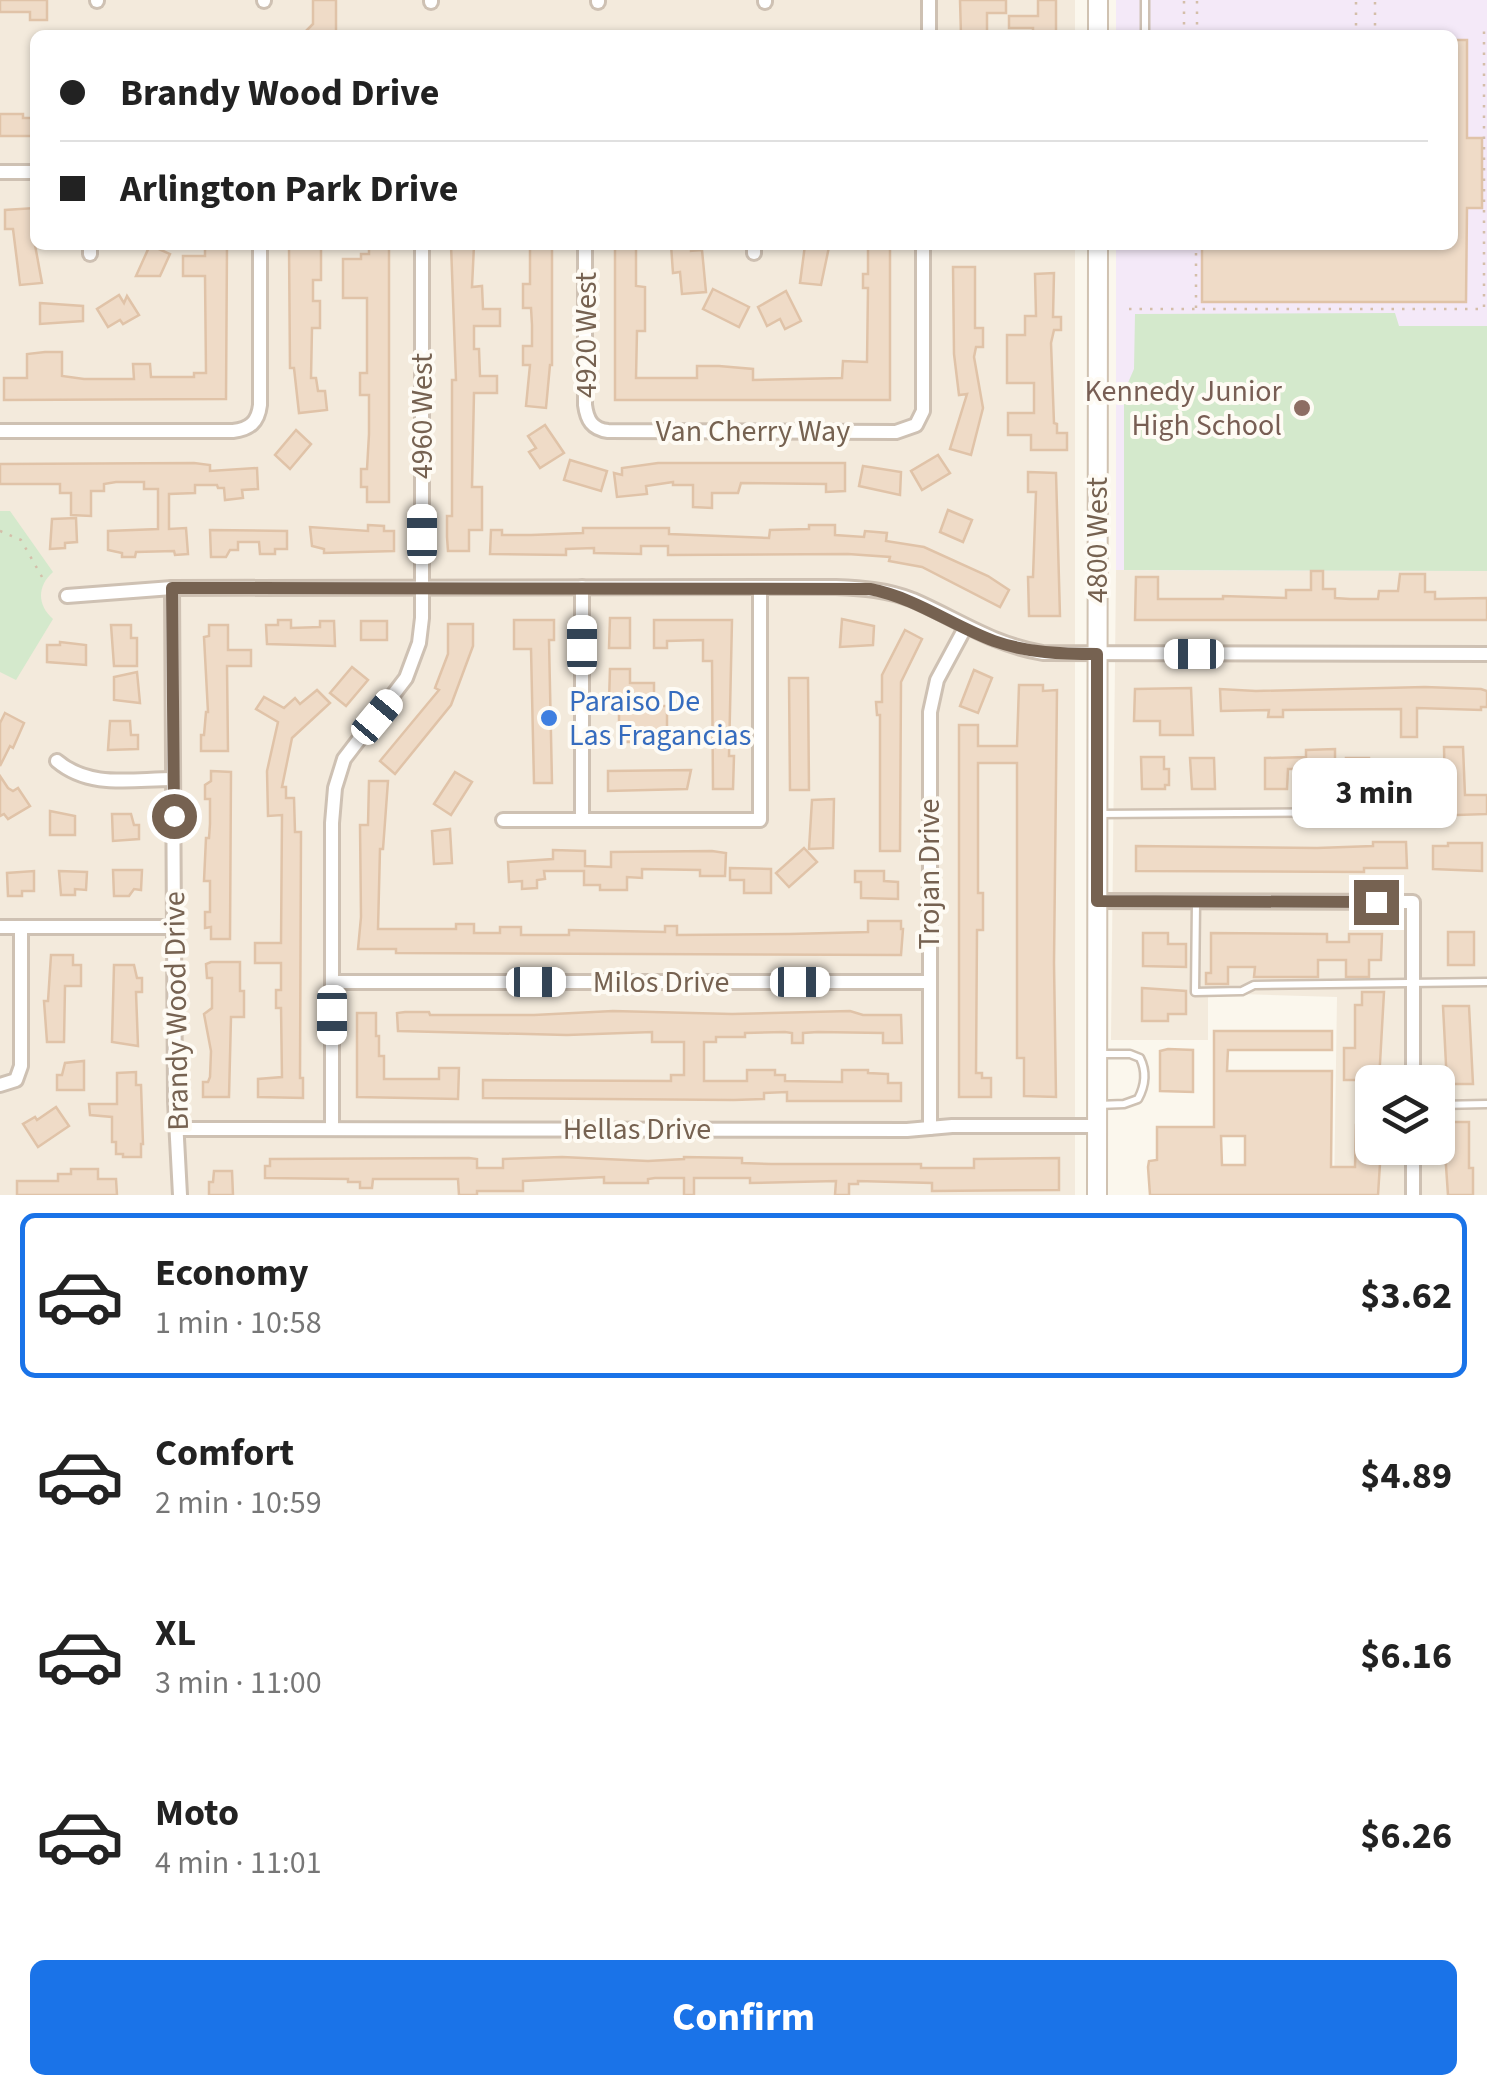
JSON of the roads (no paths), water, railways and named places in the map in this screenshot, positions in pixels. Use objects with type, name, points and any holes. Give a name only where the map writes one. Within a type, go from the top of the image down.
[{"type":"main road","points":[[1098,0],[1098,30]]},
{"type":"main road","name":"4800 West","points":[[1097,1195],[1098,250]]},
{"type":"street","points":[[928,0],[928,30]]},
{"type":"street","points":[[0,172],[30,172]]},
{"type":"street","points":[[0,431],[233,430],[250,426],[257,419],[260,405],[260,250]]},
{"type":"street","name":"4960 West","points":[[332,1129],[335,788],[352,747],[393,697],[411,667],[421,632],[422,250]]},
{"type":"street","name":"4920 West","points":[[585,250],[585,405],[590,424]]},
{"type":"street","name":"Van Cherry Way","points":[[590,424],[608,431],[896,432],[916,426],[923,405],[923,250]]},
{"type":"street","points":[[503,820],[760,820],[760,587]]},
{"type":"street","points":[[67,596],[172,588],[870,589],[912,600],[965,628],[1017,648],[1097,654],[1487,654]]},
{"type":"street","name":"Brandy Wood Drive","points":[[172,588],[180,1195]]},
{"type":"street","points":[[582,588],[582,819]]},
{"type":"street","name":"Trojan Drive","points":[[930,1128],[930,704],[937,680],[965,628]]},
{"type":"street","points":[[57,761],[85,778],[173,779]]},
{"type":"street","points":[[1097,901],[1413,902],[1413,1065]]},
{"type":"street","points":[[0,927],[174,927]]},
{"type":"street","points":[[0,1085],[16,1080],[21,1059],[21,927]]},
{"type":"street","name":"Milos Drive","points":[[332,982],[930,982]]},
{"type":"street","name":"Hellas Drive","points":[[177,1129],[1097,1126]]},
{"type":"street","points":[[1413,1165],[1413,1195]]},
{"type":"lane","points":[[1145,0],[1145,30]]},
{"type":"lane","points":[[1097,814],[1368,812]]},
{"type":"lane","points":[[1196,901],[1196,992],[1242,991],[1254,985],[1487,982]]},
{"type":"lane","points":[[1097,1054],[1130,1054],[1140,1058],[1144,1088],[1138,1099],[1097,1105]]},
{"type":"lane","points":[[1455,1105],[1487,1104]]},
{"type":"place","name":"Kennedy Junior High School","points":[[1302,408]]},
{"type":"place","name":"Paraiso De Las Fragancias","points":[[549,718]]}]
